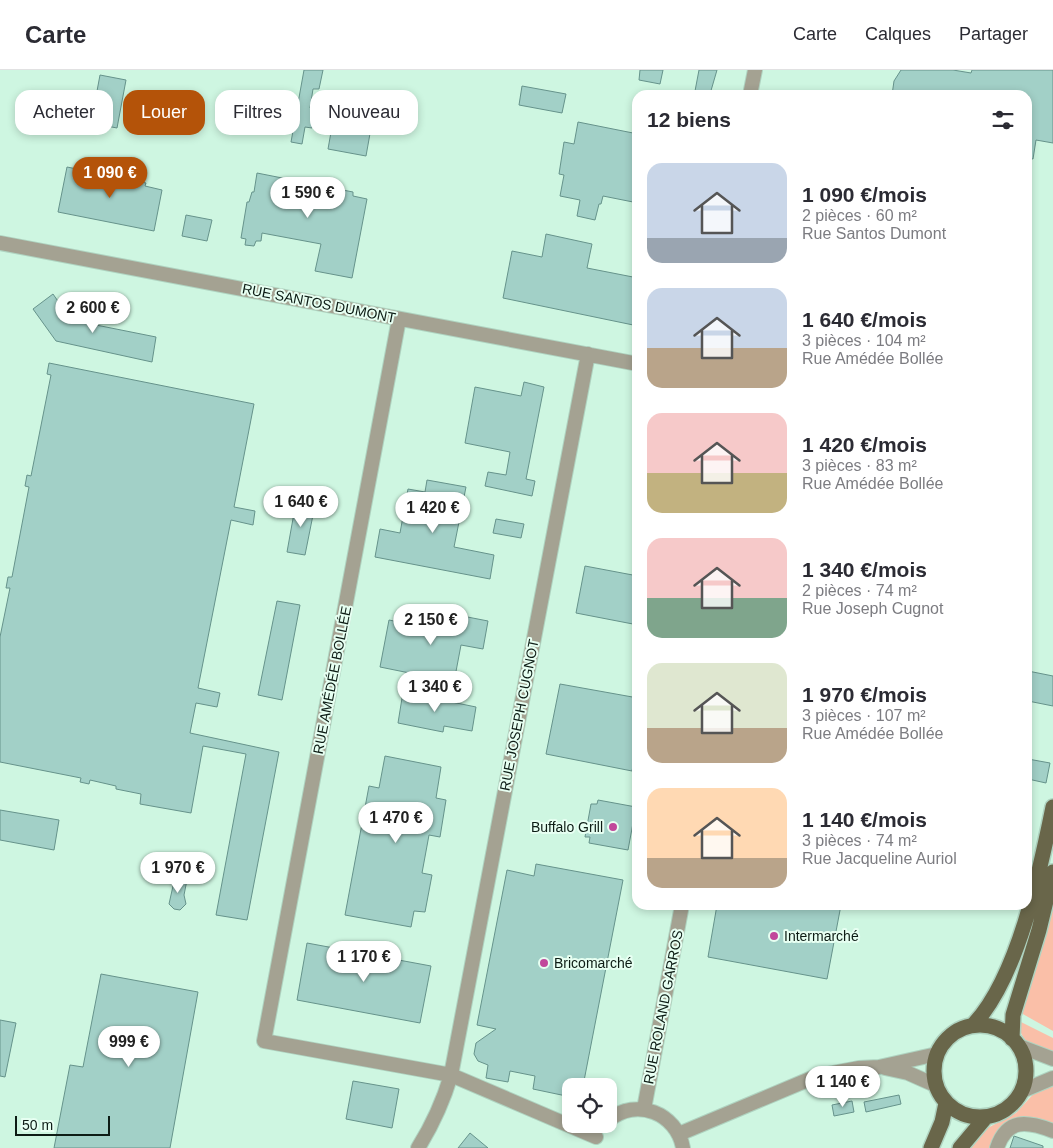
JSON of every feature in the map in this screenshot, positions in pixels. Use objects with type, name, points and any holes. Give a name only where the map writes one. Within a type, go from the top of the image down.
[{"type":"main road","points":[[1032,897],[1053,807]]},
{"type":"main road","points":[[1016,1042],[994,1028],[973,1026],[951,1035],[937,1054],[933,1069],[935,1085],[946,1103],[964,1114],[986,1117],[1007,1109],[1022,1091],[1026,1076],[1025,1060],[1016,1042],[1013,1016],[1039,930],[1053,872]]},
{"type":"main road","points":[[973,1026],[995,998],[1012,957],[1028,910]]},
{"type":"main road","points":[[931,1148],[942,1122],[946,1103]]},
{"type":"main road","points":[[960,1148],[986,1117]]},
{"type":"street","points":[[751,90],[755,70]]},
{"type":"street","name":"RUE SANTOS DUMONT","points":[[0,243],[632,363]]},
{"type":"street","name":"RUE AMÉDÉE BOLLÉE","points":[[399,319],[264,1041],[451,1075]]},
{"type":"street","name":"RUE JOSEPH CUGNOT","points":[[418,1148],[439,1109],[451,1075],[588,354]]},
{"type":"street","name":"RUE ROLAND GARROS","points":[[644,1109],[681,910]]},
{"type":"street","points":[[1016,1042],[1053,1059]]},
{"type":"street","points":[[679,1134],[798,1082],[837,1071],[880,1067],[937,1054]]},
{"type":"street","points":[[880,1067],[908,1073],[935,1085]]},
{"type":"street","points":[[451,1075],[594,1143]]},
{"type":"street","points":[[1022,1091],[1053,1078]]},
{"type":"street","points":[[617,1116],[629,1109],[644,1109],[658,1113],[671,1122],[679,1134],[683,1148]]},
{"type":"street","points":[[997,1148],[1005,1130],[1013,1126],[1031,1125],[1053,1131]]},
{"type":"shaded area","points":[[1053,903],[1053,1031],[1021,1013]]},
{"type":"shaded area","points":[[1019,1021],[1053,1038],[1053,1055],[1034,1047],[1025,1040]]},
{"type":"shaded area","points":[[1053,1084],[1053,1125],[1033,1119],[991,1148],[970,1148],[982,1131],[1016,1113],[1038,1089]]},
{"type":"building","points":[[304,70],[323,70],[319,89],[310,90],[310,128],[305,127],[302,144],[291,142],[292,135],[300,135],[300,92]]},
{"type":"building","points":[[640,70],[663,70],[660,84],[639,80]]},
{"type":"building","points":[[699,70],[717,70],[711,90],[695,90]]},
{"type":"building","points":[[901,70],[953,70],[971,73],[972,70],[1053,70],[1053,143],[1036,140],[1032,159],[1032,90],[893,90],[894,81]]},
{"type":"building","points":[[100,75],[126,80],[117,128],[113,127],[113,90],[97,90]]},
{"type":"building","points":[[522,86],[566,94],[562,113],[519,105]]},
{"type":"building","points":[[578,122],[632,133],[632,202],[603,196],[595,220],[577,216],[580,200],[560,196],[564,175],[559,174],[564,142],[574,144]]},
{"type":"building","points":[[330,135],[370,135],[366,156],[328,149]]},
{"type":"building","points":[[67,167],[146,183],[145,186],[162,190],[154,231],[58,212]]},
{"type":"building","points":[[257,173],[353,192],[353,196],[367,199],[352,278],[315,271],[321,244],[262,233],[261,241],[256,241],[254,246],[245,245],[246,239],[241,238],[247,202],[249,202],[252,192],[254,192]]},
{"type":"building","points":[[186,215],[212,220],[207,241],[182,236]]},
{"type":"building","points":[[546,234],[592,244],[587,268],[632,277],[632,325],[503,298],[512,251],[542,257]]},
{"type":"building","points":[[53,294],[71,320],[156,337],[152,362],[56,341],[33,309]]},
{"type":"building","points":[[49,363],[254,404],[234,507],[255,511],[253,525],[231,520],[198,688],[220,693],[217,707],[196,703],[190,733],[279,752],[247,920],[216,915],[246,754],[203,746],[191,813],[140,804],[141,794],[116,789],[116,786],[90,780],[89,784],[80,782],[81,778],[0,762],[0,637],[10,588],[6,588],[8,577],[12,577],[29,487],[25,486],[27,475],[31,476],[51,375],[47,374]]},
{"type":"building","points":[[524,382],[544,387],[526,479],[535,481],[532,496],[485,486],[488,472],[506,475],[510,452],[465,443],[475,387],[521,396]]},
{"type":"building","points":[[427,480],[466,487],[454,547],[494,555],[490,579],[375,557],[380,529],[400,533],[408,489],[425,492]]},
{"type":"building","points":[[296,502],[315,505],[305,555],[287,552]]},
{"type":"building","points":[[496,519],[524,524],[521,538],[493,533]]},
{"type":"building","points":[[585,566],[632,575],[632,624],[576,613]]},
{"type":"building","points":[[277,601],[300,605],[282,700],[258,695]]},
{"type":"building","points":[[447,613],[488,621],[483,649],[461,645],[454,682],[380,667],[389,620],[443,631]]},
{"type":"building","points":[[1032,672],[1053,676],[1053,706],[1032,702]]},
{"type":"building","points":[[560,684],[632,697],[632,771],[546,754]]},
{"type":"building","points":[[403,692],[476,707],[472,731],[444,726],[443,732],[398,723]]},
{"type":"building","points":[[385,756],[441,767],[436,798],[446,800],[440,837],[429,835],[422,873],[432,875],[425,912],[414,911],[411,927],[345,915],[369,786],[379,788]]},
{"type":"building","points":[[1032,760],[1050,763],[1046,783],[1032,780]]},
{"type":"building","name":"Buffalo Grill","points":[[598,800],[632,806],[632,828],[628,850],[589,843],[590,837],[585,837],[591,804],[597,804]]},
{"type":"building","points":[[0,810],[59,820],[54,850],[0,840]]},
{"type":"building","name":"Bricomarché","points":[[536,864],[623,880],[585,1078],[562,1078],[562,1095],[533,1089],[535,1076],[510,1071],[508,1082],[486,1078],[488,1065],[478,1061],[474,1054],[476,1043],[496,1029],[477,1025],[507,870],[534,876]]},
{"type":"building","points":[[175,877],[187,880],[184,895],[186,904],[180,910],[174,909],[169,904]]},
{"type":"building","name":"Intermarché","points":[[716,910],[840,910],[827,979],[708,957]]},
{"type":"building","points":[[307,943],[431,966],[420,1023],[297,1000]]},
{"type":"building","points":[[101,974],[198,992],[170,1148],[54,1148],[70,1065],[83,1067]]},
{"type":"building","points":[[0,1020],[16,1023],[5,1077],[0,1076]]},
{"type":"building","points":[[353,1081],[399,1089],[392,1128],[346,1119]]},
{"type":"building","points":[[899,1095],[901,1104],[866,1112],[864,1102]]},
{"type":"building","points":[[852,1101],[854,1112],[834,1116],[832,1105]]},
{"type":"building","points":[[470,1133],[488,1148],[458,1148]]},
{"type":"building","points":[[1014,1136],[1043,1146],[1043,1148],[1010,1148]]},
{"type":"place","name":"Buffalo Grill","points":[[613,827]]},
{"type":"place","name":"Intermarché","points":[[774,936]]},
{"type":"place","name":"Bricomarché","points":[[544,963]]}]
